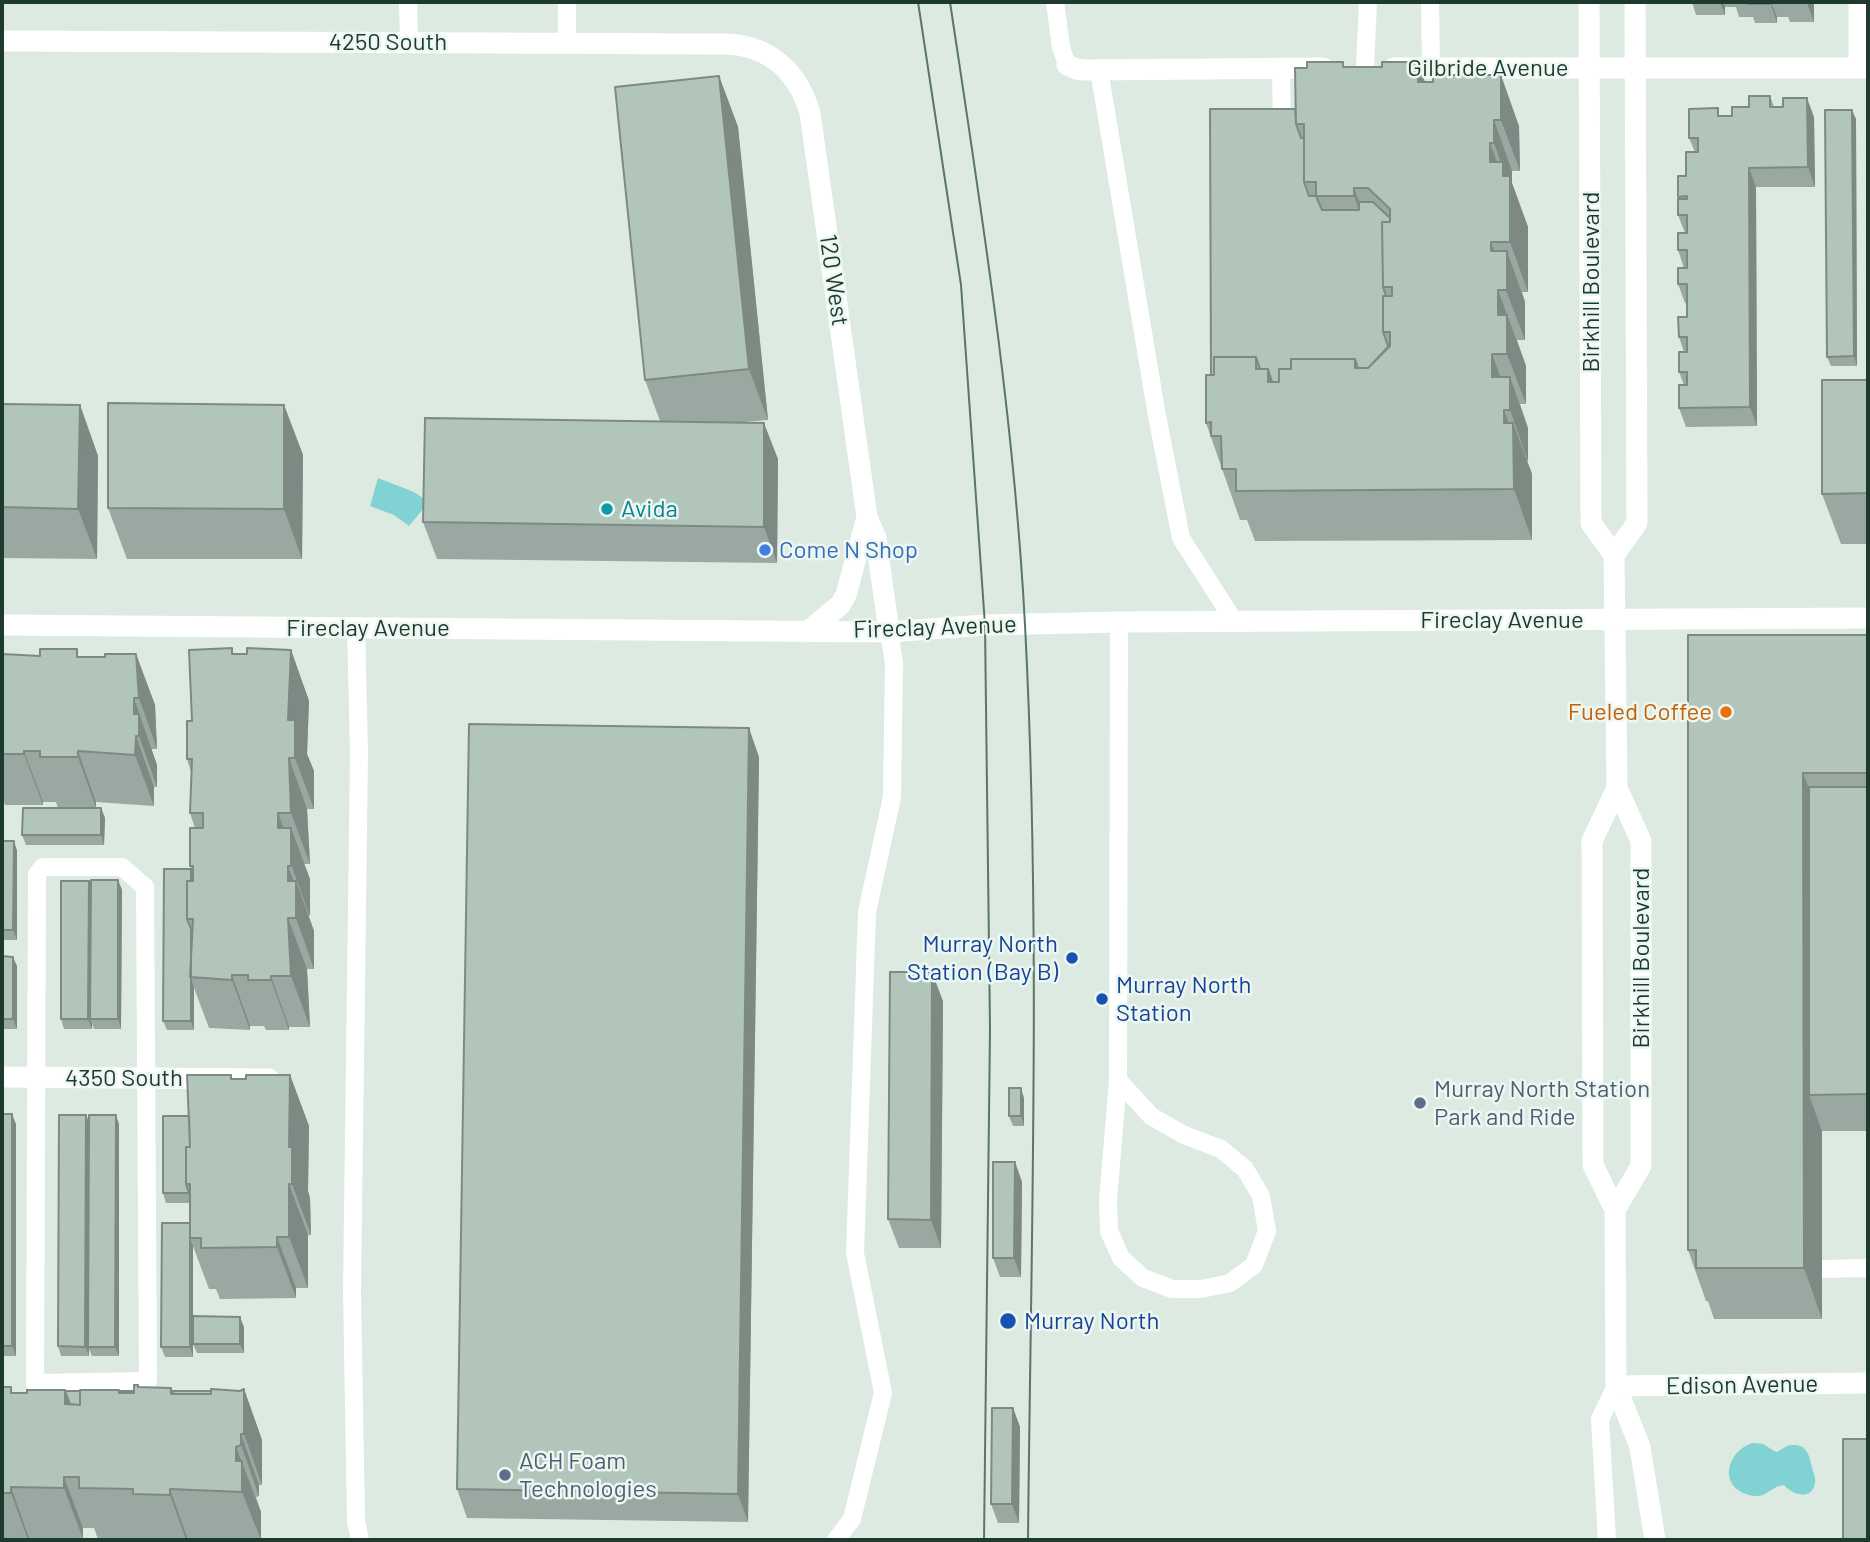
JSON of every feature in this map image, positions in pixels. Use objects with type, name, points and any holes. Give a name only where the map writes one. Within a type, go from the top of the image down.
[{"type":"street","name":"Birkhill Boulevard","points":[[1589,2],[1591,523],[1614,555],[1617,788],[1641,841],[1642,1166],[1615,1210]]},
{"type":"street","name":"Birkhill Boulevard","points":[[1614,555],[1637,523],[1635,2]]},
{"type":"street","points":[[1859,2],[1864,68]]},
{"type":"street","name":"4250 South","points":[[2,41],[739,44],[762,50],[772,57]]},
{"type":"street","name":"120 West","points":[[772,57],[792,74],[803,92],[810,113],[867,517],[876,538],[889,632]]},
{"type":"street","name":"Gilbride Avenue","points":[[1067,65],[1076,69],[1098,70],[1864,68]]},
{"type":"street","name":"120 West","points":[[807,632],[840,606],[846,595],[867,517]]},
{"type":"street","name":"Fireclay Avenue","points":[[2,625],[889,632],[985,625],[1119,622],[1868,618]]},
{"type":"street","name":"Birkhill Boulevard","points":[[1617,788],[1592,841],[1593,1165],[1615,1210],[1616,1386],[1640,1447],[1655,1540]]},
{"type":"street","name":"4350 South","points":[[2,1077],[289,1079]]},
{"type":"street","name":"Edison Avenue","points":[[1616,1386],[1868,1383]]},
{"type":"lane","points":[[408,2],[409,42]]},
{"type":"lane","points":[[567,2],[567,43]]},
{"type":"lane","points":[[1055,2],[1061,47],[1067,65]]},
{"type":"lane","points":[[1351,68],[1368,2]]},
{"type":"lane","points":[[1430,2],[1431,68]]},
{"type":"lane","points":[[1281,68],[1282,146]]},
{"type":"lane","points":[[1098,70],[1157,416],[1181,538],[1234,621]]},
{"type":"lane","points":[[1118,1080],[1151,1116],[1184,1135],[1221,1149],[1245,1169],[1261,1196],[1267,1231],[1254,1265],[1230,1283],[1201,1289],[1172,1289],[1143,1278],[1121,1258],[1109,1231],[1108,1201],[1118,1080],[1119,622]]},
{"type":"lane","points":[[356,628],[359,752],[352,1290],[356,1521],[359,1540]]},
{"type":"lane","points":[[836,1540],[852,1519],[883,1393],[855,1253],[867,912],[892,797],[894,663],[889,632]]},
{"type":"lane","points":[[43,867],[122,867],[145,887],[148,1381],[35,1383],[35,1077],[37,874],[43,867]]},
{"type":"lane","points":[[1822,1269],[1868,1268]]},
{"type":"lane","points":[[1607,1540],[1600,1419],[1616,1386]]},
{"type":"water","points":[[378,478],[414,492],[429,502],[409,526],[394,515],[370,506]]},
{"type":"water","points":[[1752,1443],[1763,1444],[1776,1452],[1790,1445],[1804,1448],[1815,1477],[1813,1489],[1806,1494],[1797,1494],[1784,1485],[1760,1496],[1739,1491],[1729,1477],[1731,1461],[1743,1447]]},
{"type":"building","points":[[1770,2],[1770,4],[1748,4]]},
{"type":"building","points":[[1307,62],[1343,62],[1343,67],[1382,67],[1382,62],[1418,62],[1418,82],[1433,82],[1433,77],[1454,75],[1501,75],[1501,120],[1494,120],[1494,143],[1490,143],[1490,162],[1503,162],[1503,176],[1510,176],[1510,242],[1491,242],[1491,251],[1507,251],[1507,290],[1498,290],[1498,315],[1507,315],[1507,354],[1492,354],[1492,377],[1510,377],[1510,410],[1504,410],[1504,423],[1513,423],[1514,489],[1236,491],[1236,469],[1222,469],[1221,436],[1211,436],[1211,422],[1206,423],[1206,375],[1214,375],[1214,357],[1256,357],[1256,369],[1268,369],[1268,382],[1279,382],[1279,369],[1291,369],[1291,359],[1355,359],[1355,368],[1368,368],[1390,346],[1390,332],[1383,332],[1383,296],[1392,296],[1392,287],[1383,287],[1382,222],[1390,222],[1390,209],[1368,188],[1354,188],[1354,196],[1316,196],[1316,182],[1304,182],[1304,124],[1296,124],[1295,68],[1307,68]]},
{"type":"building","points":[[719,76],[749,369],[645,380],[615,87]]},
{"type":"building","points":[[1749,96],[1770,96],[1770,107],[1783,107],[1783,98],[1807,98],[1808,167],[1749,168],[1750,407],[1679,408],[1679,385],[1687,385],[1687,372],[1679,372],[1679,352],[1687,352],[1687,337],[1679,337],[1678,317],[1687,317],[1687,284],[1678,284],[1678,268],[1687,268],[1687,250],[1678,250],[1678,233],[1687,233],[1687,215],[1678,215],[1678,199],[1687,199],[1687,196],[1678,197],[1678,176],[1686,176],[1686,152],[1698,152],[1698,138],[1689,138],[1689,109],[1718,108],[1718,116],[1732,116],[1732,107],[1749,107]]},
{"type":"building","points":[[1210,109],[1295,109],[1296,124],[1301,138],[1304,138],[1304,182],[1309,196],[1316,196],[1322,210],[1359,210],[1359,202],[1373,202],[1390,218],[1390,222],[1382,222],[1383,287],[1386,296],[1383,296],[1383,332],[1389,346],[1368,368],[1358,368],[1355,359],[1291,359],[1291,369],[1279,369],[1279,382],[1272,382],[1268,369],[1260,369],[1256,357],[1214,357],[1214,375],[1211,375]]},
{"type":"building","points":[[1825,110],[1852,110],[1854,356],[1827,357]]},
{"type":"building","points":[[1822,380],[1868,380],[1868,493],[1822,494]]},
{"type":"building","points":[[108,403],[284,405],[284,509],[108,508]]},
{"type":"building","points":[[2,404],[80,405],[78,509],[2,507]]},
{"type":"building","name":"Avida","points":[[425,418],[764,423],[764,527],[423,522]]},
{"type":"building","points":[[1688,635],[1868,635],[1868,773],[1803,773],[1804,1268],[1696,1268],[1696,1250],[1688,1250]]},
{"type":"building","points":[[232,648],[232,654],[247,654],[247,648],[291,650],[288,720],[295,720],[295,758],[289,758],[291,813],[278,813],[278,828],[291,828],[291,866],[288,866],[288,881],[296,881],[296,918],[288,918],[291,976],[271,976],[271,980],[248,980],[248,975],[232,975],[232,980],[190,977],[193,919],[187,919],[187,881],[193,881],[193,866],[190,866],[190,828],[203,828],[203,813],[190,813],[192,759],[187,759],[187,721],[192,721],[189,650]]},
{"type":"building","points":[[40,649],[77,649],[77,657],[136,654],[139,698],[134,698],[134,714],[139,714],[139,736],[136,736],[135,755],[78,751],[78,757],[40,757],[40,751],[2,754],[2,654],[40,656]]},
{"type":"building","points":[[469,724],[749,728],[738,1494],[457,1489]]},
{"type":"building","points":[[1809,787],[1868,787],[1868,1094],[1809,1095]]},
{"type":"building","points":[[23,808],[101,808],[101,835],[22,835]]},
{"type":"building","points":[[2,841],[14,841],[13,930],[2,930]]},
{"type":"building","points":[[164,869],[191,869],[191,881],[187,881],[187,919],[191,929],[191,1021],[163,1021]]},
{"type":"building","points":[[91,880],[118,880],[118,1019],[90,1019]]},
{"type":"building","points":[[61,881],[89,881],[88,1019],[61,1019]]},
{"type":"building","points":[[2,956],[13,957],[13,1019],[2,1019]]},
{"type":"building","points":[[890,972],[932,972],[931,1220],[888,1219]]},
{"type":"building","points":[[187,1075],[231,1075],[231,1079],[246,1079],[246,1075],[290,1075],[289,1147],[292,1147],[292,1184],[289,1184],[289,1237],[277,1237],[277,1247],[201,1248],[201,1238],[190,1238],[190,1184],[186,1184],[186,1147],[190,1147]]},
{"type":"building","points":[[1009,1088],[1021,1088],[1021,1116],[1009,1116]]},
{"type":"building","points":[[2,1114],[12,1114],[12,1346],[2,1346]]},
{"type":"building","points":[[59,1115],[86,1115],[85,1347],[58,1346]]},
{"type":"building","points":[[89,1115],[116,1115],[115,1347],[88,1347]]},
{"type":"building","points":[[163,1116],[189,1116],[190,1147],[186,1147],[186,1184],[189,1193],[163,1193]]},
{"type":"building","points":[[993,1162],[1015,1162],[1014,1258],[993,1258]]},
{"type":"building","points":[[162,1223],[190,1223],[190,1347],[161,1347]]},
{"type":"building","points":[[193,1316],[240,1317],[240,1344],[193,1344]]},
{"type":"building","points":[[134,1385],[171,1388],[171,1394],[211,1394],[211,1389],[244,1389],[244,1434],[241,1434],[241,1445],[236,1447],[236,1461],[242,1461],[242,1492],[170,1489],[170,1495],[133,1494],[133,1489],[79,1488],[79,1477],[64,1477],[64,1488],[11,1487],[11,1493],[2,1493],[2,1387],[11,1387],[11,1393],[27,1393],[27,1390],[65,1390],[65,1404],[80,1405],[80,1390],[119,1390],[119,1393],[134,1393]]},
{"type":"building","points":[[65,1391],[80,1391],[80,1405],[70,1404]]},
{"type":"building","points":[[172,1391],[211,1391],[211,1394],[174,1394]]},
{"type":"building","points":[[992,1408],[1013,1408],[1012,1504],[991,1504]]},
{"type":"building","points":[[1843,1439],[1868,1439],[1868,1540],[1843,1540]]},
{"type":"tram line","points":[[918,2],[961,285],[985,625],[990,1029],[984,1540]]},
{"type":"tram line","points":[[950,2],[1005,391],[1025,625],[1034,968],[1028,1540]]},
{"type":"place","name":"Avida","points":[[607,509]]},
{"type":"place","name":"Come N Shop","points":[[765,550]]},
{"type":"place","name":"Fueled Coffee","points":[[1726,712]]},
{"type":"place","name":"Murray North Station (Bay B)","points":[[1072,958]]},
{"type":"place","name":"Murray North Station","points":[[1102,999]]},
{"type":"place","name":"Murray North Station Park and Ride","points":[[1420,1103]]},
{"type":"place","name":"Murray North","points":[[1008,1321]]},
{"type":"place","name":"ACH Foam Technologies","points":[[505,1475]]}]
